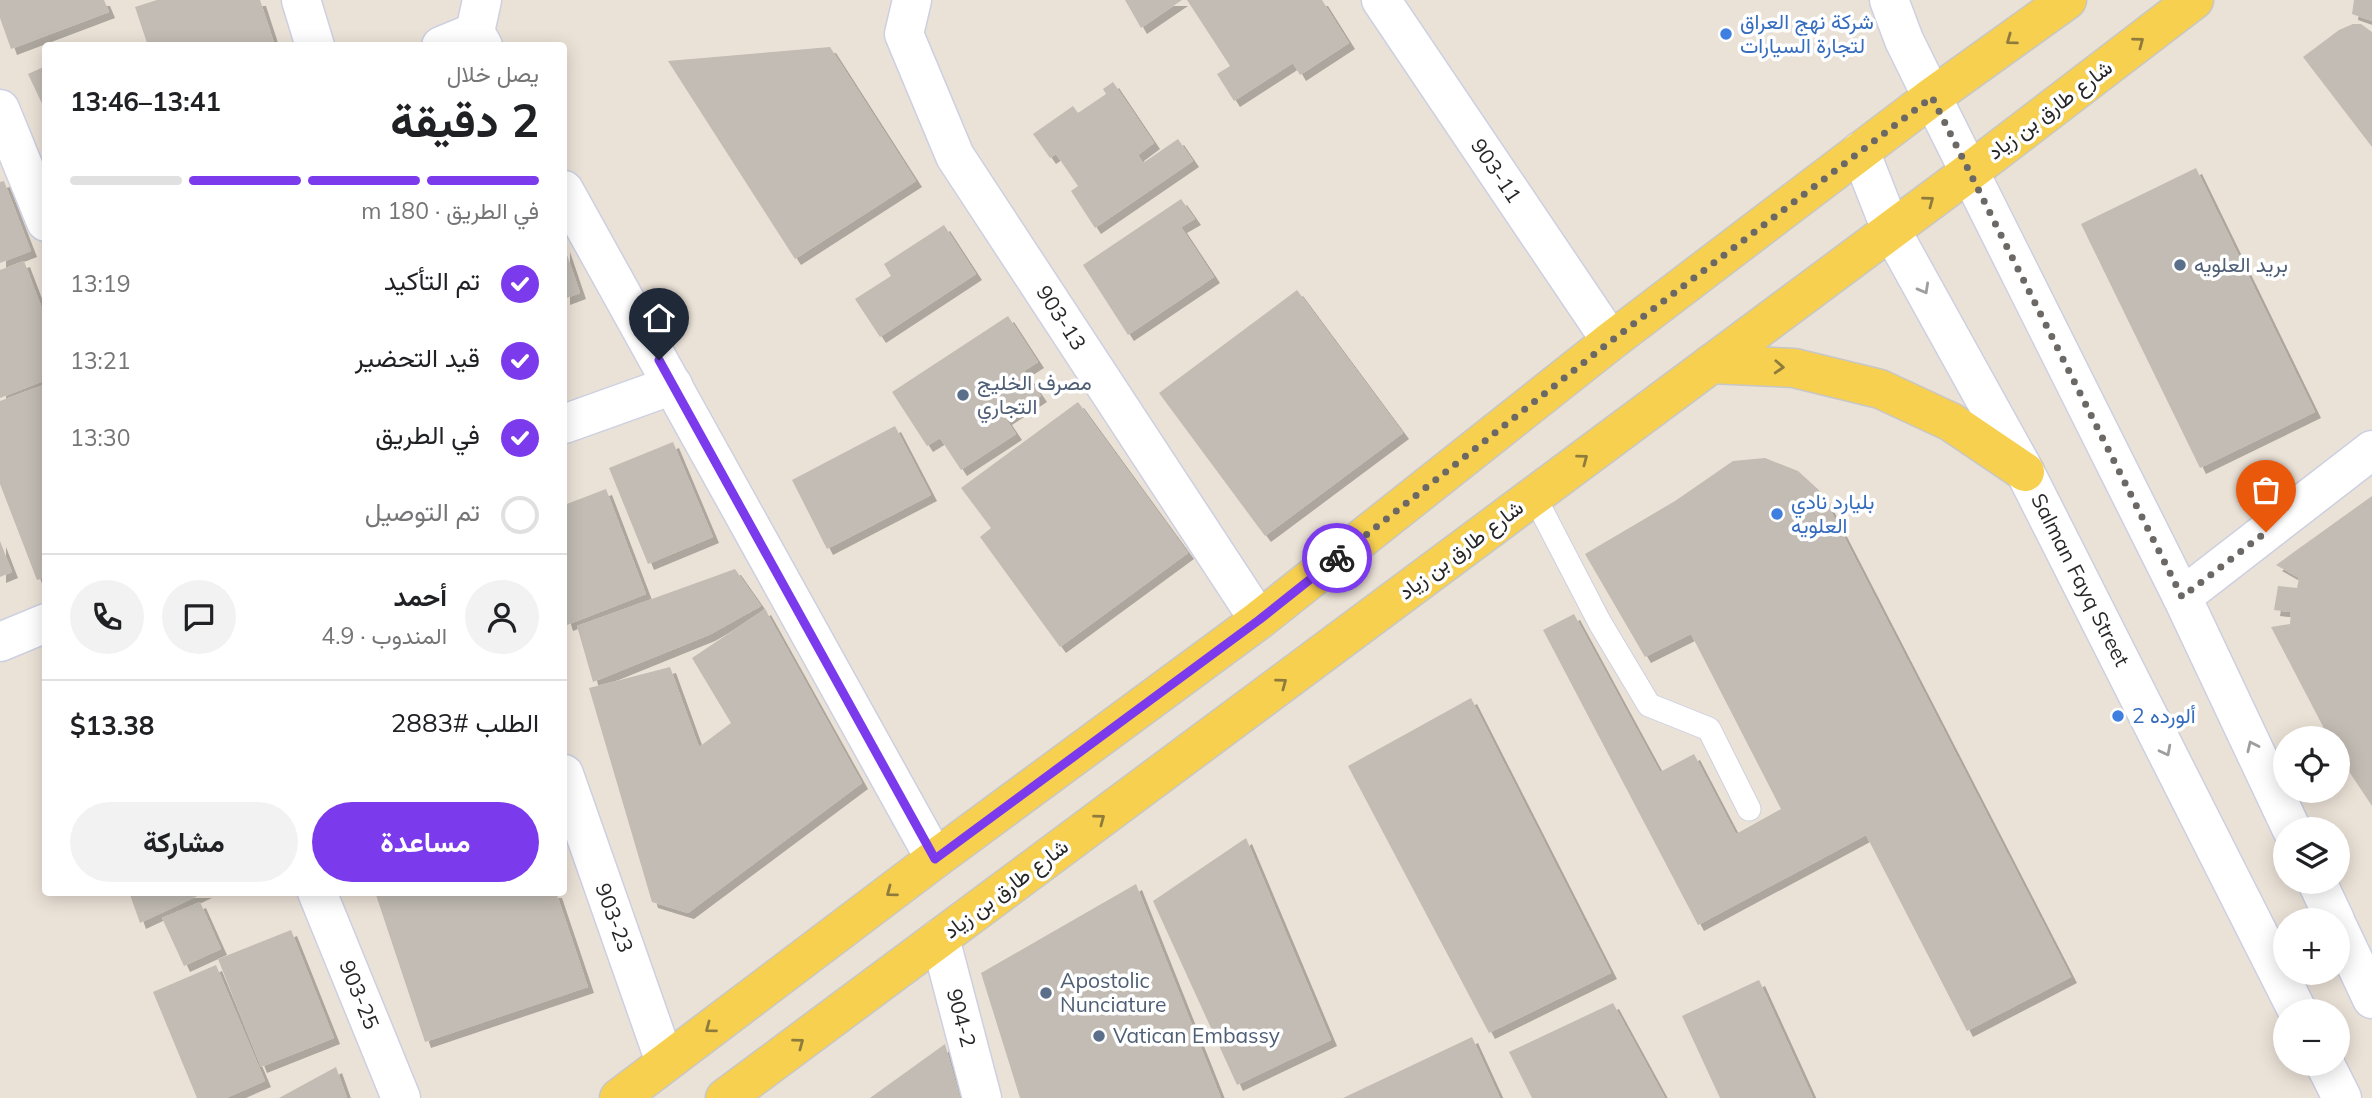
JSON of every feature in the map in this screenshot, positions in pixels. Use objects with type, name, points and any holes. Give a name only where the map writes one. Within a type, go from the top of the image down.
[{"type":"main road","name":"شارع طارق بن زياد","points":[[725,1098],[1968,173],[2194,0]]},
{"type":"main road","points":[[619,1098],[935,859],[1259,620],[1611,341],[1932,97],[2063,2]]},
{"type":"main road","points":[[1711,364],[1794,368],[1880,389],[1951,422],[2025,472]]},
{"type":"street","points":[[301,0],[314,42]]},
{"type":"street","name":"903-13","points":[[912,0],[904,34],[955,156],[1259,620]]},
{"type":"street","name":"903-11","points":[[1381,0],[1611,341]]},
{"type":"street","points":[[1889,0],[1904,40],[1968,173],[2182,597],[2286,817]]},
{"type":"street","points":[[0,108],[42,212]]},
{"type":"street","name":"Salman Fayq Street","points":[[1860,151],[1891,230],[2025,472],[2291,999]]},
{"type":"street","points":[[567,195],[935,859]]},
{"type":"street","points":[[567,423],[673,385]]},
{"type":"street","points":[[2182,597],[2372,450]]},
{"type":"street","points":[[0,642],[42,626]]},
{"type":"street","name":"903-23","points":[[567,783],[665,1062]]},
{"type":"street","name":"903-25","points":[[319,896],[401,1098]]},
{"type":"street","name":"904-2","points":[[940,938],[982,1098]]},
{"type":"street","points":[[2350,952],[2372,999]]},
{"type":"street","points":[[2331,1076],[2342,1098]]},
{"type":"lane","points":[[1534,496],[1600,623],[1648,705],[1709,729],[1749,809]]},
{"type":"building","points":[[0,0],[104,0],[109,12],[11,49],[0,18]]},
{"type":"building","points":[[157,0],[260,0],[274,42],[147,42],[135,7]]},
{"type":"building","points":[[1125,0],[1182,0],[1141,28]]},
{"type":"building","points":[[1187,0],[1322,0],[1349,43],[1300,75],[1293,63],[1234,101],[1217,74],[1230,66]]},
{"type":"building","points":[[2354,0],[2372,0],[2372,21],[2352,14]]},
{"type":"building","points":[[2353,24],[2361,24],[2372,32],[2372,147],[2303,57],[2339,30]]},
{"type":"building","points":[[830,47],[916,181],[795,259],[668,61]]},
{"type":"building","points":[[42,68],[42,104],[28,74]]},
{"type":"building","points":[[1113,82],[1154,143],[1138,155],[1143,163],[1178,139],[1193,161],[1095,228],[1071,191],[1078,186],[1056,154],[1050,158],[1033,134],[1073,106],[1078,113],[1106,94],[1103,89]]},
{"type":"building","points":[[2196,168],[2315,412],[2200,468],[2081,224]]},
{"type":"building","points":[[4,181],[31,251],[0,263],[0,182]]},
{"type":"building","points":[[1181,199],[1195,219],[1181,227],[1214,277],[1128,335],[1083,265]]},
{"type":"building","points":[[944,225],[976,274],[880,337],[855,299],[891,276],[884,264]]},
{"type":"building","points":[[567,255],[580,293],[567,298]]},
{"type":"building","points":[[24,261],[42,308],[42,382],[0,398],[0,270]]},
{"type":"building","points":[[1297,290],[1403,433],[1265,536],[1159,393]]},
{"type":"building","points":[[1008,316],[1038,362],[1024,371],[1041,396],[1006,419],[1016,434],[961,470],[940,438],[927,446],[892,392]]},
{"type":"building","points":[[42,385],[42,578],[37,580],[0,484],[0,401]]},
{"type":"building","points":[[1078,402],[1188,553],[1060,647],[980,537],[991,528],[961,488]]},
{"type":"building","points":[[895,426],[931,495],[827,549],[792,480]]},
{"type":"building","points":[[673,442],[713,537],[648,564],[609,468]]},
{"type":"building","points":[[1765,458],[1798,471],[1821,492],[2071,977],[1967,1031],[1866,835],[1698,925],[1543,630],[1574,614],[1660,772],[1694,754],[1736,834],[1781,809],[1691,634],[1645,657],[1585,554],[1675,501],[1733,461]]},
{"type":"building","points":[[606,489],[646,594],[567,625],[567,504]]},
{"type":"building","points":[[2372,496],[2372,806],[2350,773],[2350,726],[2323,726],[2271,627],[2290,624],[2291,612],[2274,610],[2278,586],[2297,588],[2299,578],[2276,565]]},
{"type":"building","points":[[0,541],[12,572],[0,577]]},
{"type":"building","points":[[735,569],[761,606],[709,635],[593,682],[577,626]]},
{"type":"building","points":[[765,609],[862,783],[688,913],[652,902],[589,688],[670,667],[699,747],[731,723],[692,658]]},
{"type":"building","points":[[1471,698],[1611,973],[1489,1033],[1348,766]]},
{"type":"building","points":[[1246,838],[1331,1040],[1237,1085],[1153,901]]},
{"type":"building","name":"Vatican Embassy","points":[[1136,884],[1221,1098],[1020,1098],[981,973]]},
{"type":"building","points":[[130,896],[197,896],[140,923]]},
{"type":"building","points":[[376,896],[557,896],[588,987],[425,1042]]},
{"type":"building","points":[[200,902],[221,949],[184,966],[162,918]]},
{"type":"building","points":[[291,930],[334,1038],[261,1067],[218,959]]},
{"type":"building","points":[[216,965],[265,1081],[226,1098],[197,1098],[153,992]]},
{"type":"building","points":[[1759,980],[1813,1098],[1720,1098],[1682,1016]]},
{"type":"building","points":[[1613,1003],[1665,1098],[1532,1098],[1509,1052]]},
{"type":"building","points":[[1472,1037],[1500,1098],[1343,1098]]},
{"type":"building","points":[[945,1044],[960,1098],[870,1098]]},
{"type":"building","points":[[336,1067],[347,1098],[279,1098]]},
{"type":"way so far","points":[[1337,558],[1611,341],[1932,97],[2182,597],[2266,532]]},
{"type":"place","name":"شركة نهج العراق لتجارة السيارات","points":[[1726,34]]},
{"type":"place","name":"بريد العلويه","points":[[2180,265]]},
{"type":"place","name":"مصرف الخليج التجاري","points":[[963,395]]},
{"type":"place","name":"بليارد نادي العلويه","points":[[1777,514]]},
{"type":"place","name":"ألورده 2","points":[[2118,716]]},
{"type":"place","name":"Apostolic Nunciature","points":[[1046,993]]},
{"type":"place","name":"Vatican Embassy","points":[[1099,1036]]},
{"type":"route","points":[[659,360],[935,859],[1259,620],[1337,558]]}]
